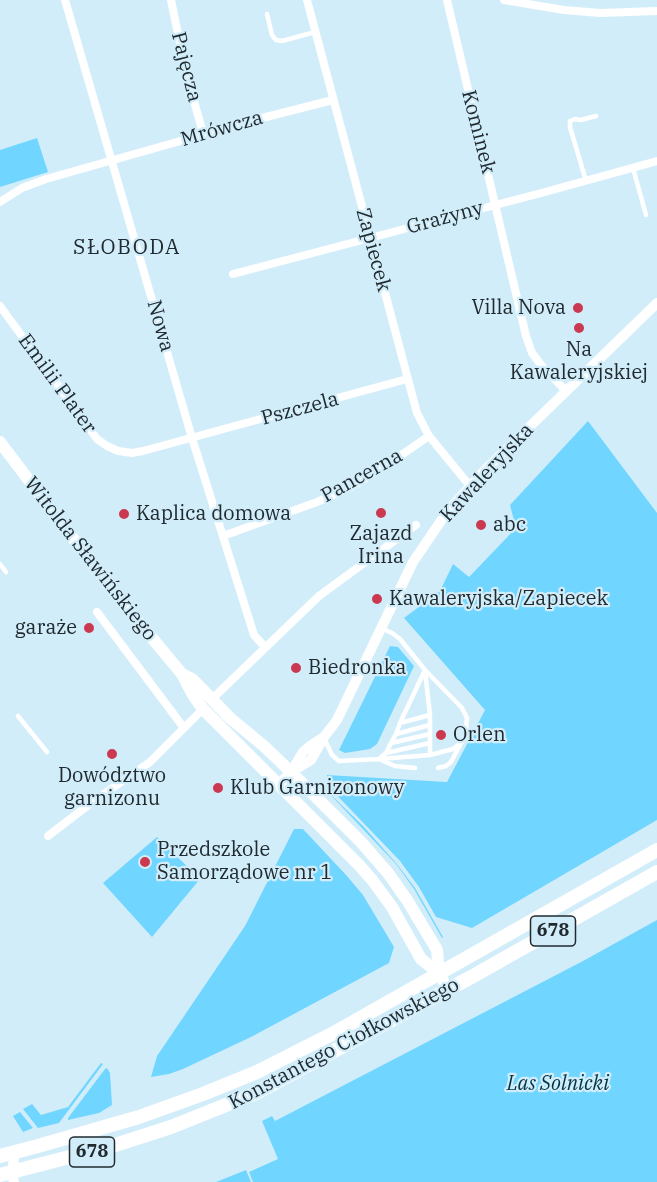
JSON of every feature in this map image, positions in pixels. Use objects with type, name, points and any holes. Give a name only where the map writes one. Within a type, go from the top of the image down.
[{"type":"main road","name":"Witolda Sławińskiego","points":[[0,442],[112,590],[182,674],[192,679],[208,704],[279,784],[360,865],[392,907],[421,959],[439,973]]},
{"type":"main road","name":"Witolda Sławińskiego","points":[[208,704],[230,718],[265,747],[361,842],[388,873],[437,950],[439,973],[448,990]]},
{"type":"main road","name":"Konstantego Ciołkowskiego","points":[[15,1152],[139,1117],[257,1072],[306,1048],[657,850]]},
{"type":"main road","name":"Konstantego Ciołkowskiego","points":[[8,1178],[171,1127],[256,1093],[448,990],[657,872]]},
{"type":"main road","points":[[306,1048],[313,1063]]},
{"type":"main road","name":"678","points":[[0,1156],[15,1152]]},
{"type":"street","name":"Nowa","points":[[65,0],[192,438],[254,635],[265,647]]},
{"type":"street","name":"Pajęcza","points":[[171,0],[186,73],[203,133]]},
{"type":"street","name":"Zapiecek","points":[[307,0],[417,413],[429,436],[470,486]]},
{"type":"street","name":"Kominek","points":[[447,0],[524,326],[532,352],[566,391]]},
{"type":"street","points":[[504,0],[564,10],[600,13],[657,11]]},
{"type":"street","name":"Mrówcza","points":[[112,160],[203,133],[333,100]]},
{"type":"street","points":[[0,202],[22,188],[46,179],[112,160]]},
{"type":"street","name":"Grażyny","points":[[233,274],[657,161]]},
{"type":"street","name":"Kawaleryjska","points":[[279,784],[291,772],[303,752],[324,737],[337,720],[413,562],[447,512],[470,486],[657,303]]},
{"type":"street","name":"Emilii Plater","points":[[0,306],[97,439],[107,446],[118,451],[143,452],[192,438]]},
{"type":"street","name":"Pszczela","points":[[192,438],[407,379]]},
{"type":"street","name":"Pancerna","points":[[223,536],[317,502],[351,487],[429,436]]},
{"type":"street","name":"Kawaleryjska","points":[[48,836],[150,762],[319,596],[416,525]]},
{"type":"street","points":[[96,612],[184,728]]},
{"type":"street","points":[[8,1178],[15,1152]]},
{"type":"lane","points":[[267,14],[272,35],[276,40],[282,41],[315,32]]},
{"type":"lane","points":[[586,181],[570,121],[596,116]]},
{"type":"lane","points":[[633,168],[646,215]]},
{"type":"lane","points":[[0,564],[6,572]]},
{"type":"lane","points":[[381,628],[400,639],[425,670],[462,708],[467,718],[462,742],[451,762],[438,768]]},
{"type":"lane","points":[[425,670],[430,715],[430,755]]},
{"type":"lane","points":[[379,759],[386,753],[396,734],[425,670]]},
{"type":"lane","points":[[400,723],[430,715]]},
{"type":"lane","points":[[18,716],[47,752]]},
{"type":"lane","points":[[396,734],[430,725]]},
{"type":"lane","points":[[391,743],[430,734]]},
{"type":"lane","points":[[324,737],[332,755],[339,761],[430,755],[453,749],[462,742]]},
{"type":"lane","points":[[386,753],[430,743]]},
{"type":"lane","points":[[379,759],[395,766],[415,768]]},
{"type":"green space","points":[[37,138],[48,172],[0,187],[0,150]]},
{"type":"green space","points":[[588,421],[657,513],[657,820],[472,928],[436,917],[419,887],[400,861],[327,785],[327,775],[447,782],[485,710],[404,618],[440,591],[453,564],[469,577],[516,528],[510,505]]},
{"type":"green space","points":[[390,646],[398,647],[414,666],[377,744],[370,749],[345,753],[339,750]]},
{"type":"green space","points":[[324,788],[363,826],[396,863],[415,888],[442,938],[414,889],[396,864]]},
{"type":"green space","points":[[294,829],[303,829],[363,895],[394,947],[389,963],[251,1037],[183,1069],[151,1077],[157,1056],[245,926]]},
{"type":"green space","points":[[157,837],[200,879],[152,937],[103,883]]},
{"type":"green space","name":"Las Solnicki","points":[[657,920],[657,1182],[253,1182],[249,1172],[278,1159],[262,1121],[272,1116],[275,1121],[583,961]]},
{"type":"green space","points":[[101,1063],[103,1064],[59,1123],[38,1128],[23,1109],[32,1104],[41,1115],[68,1107]]},
{"type":"green space","points":[[107,1068],[110,1073],[112,1105],[99,1113],[68,1120],[68,1118]]},
{"type":"green space","points":[[20,1112],[33,1128],[23,1132],[13,1116]]},
{"type":"green space","points":[[246,1170],[251,1182],[216,1182]]},
{"type":"place","name":"Villa Nova","points":[[578,308]]},
{"type":"place","name":"Na Kawaleryjskiej","points":[[579,328]]},
{"type":"place","name":"Zajazd Irina","points":[[381,513]]},
{"type":"place","name":"Kaplica domowa","points":[[124,514]]},
{"type":"place","name":"abc","points":[[481,525]]},
{"type":"place","name":"Kawaleryjska/Zapiecek","points":[[377,599]]},
{"type":"place","name":"garaże","points":[[89,628]]},
{"type":"place","name":"Biedronka","points":[[296,668]]},
{"type":"place","name":"Orlen","points":[[441,735]]},
{"type":"place","name":"Dowództwo garnizonu","points":[[112,754]]},
{"type":"place","name":"Klub Garnizonowy","points":[[218,788]]},
{"type":"place","name":"Przedszkole Samorządowe nr 1","points":[[145,862]]},
{"type":"district","name":"SŁOBODA","points":[[127,248]]}]
